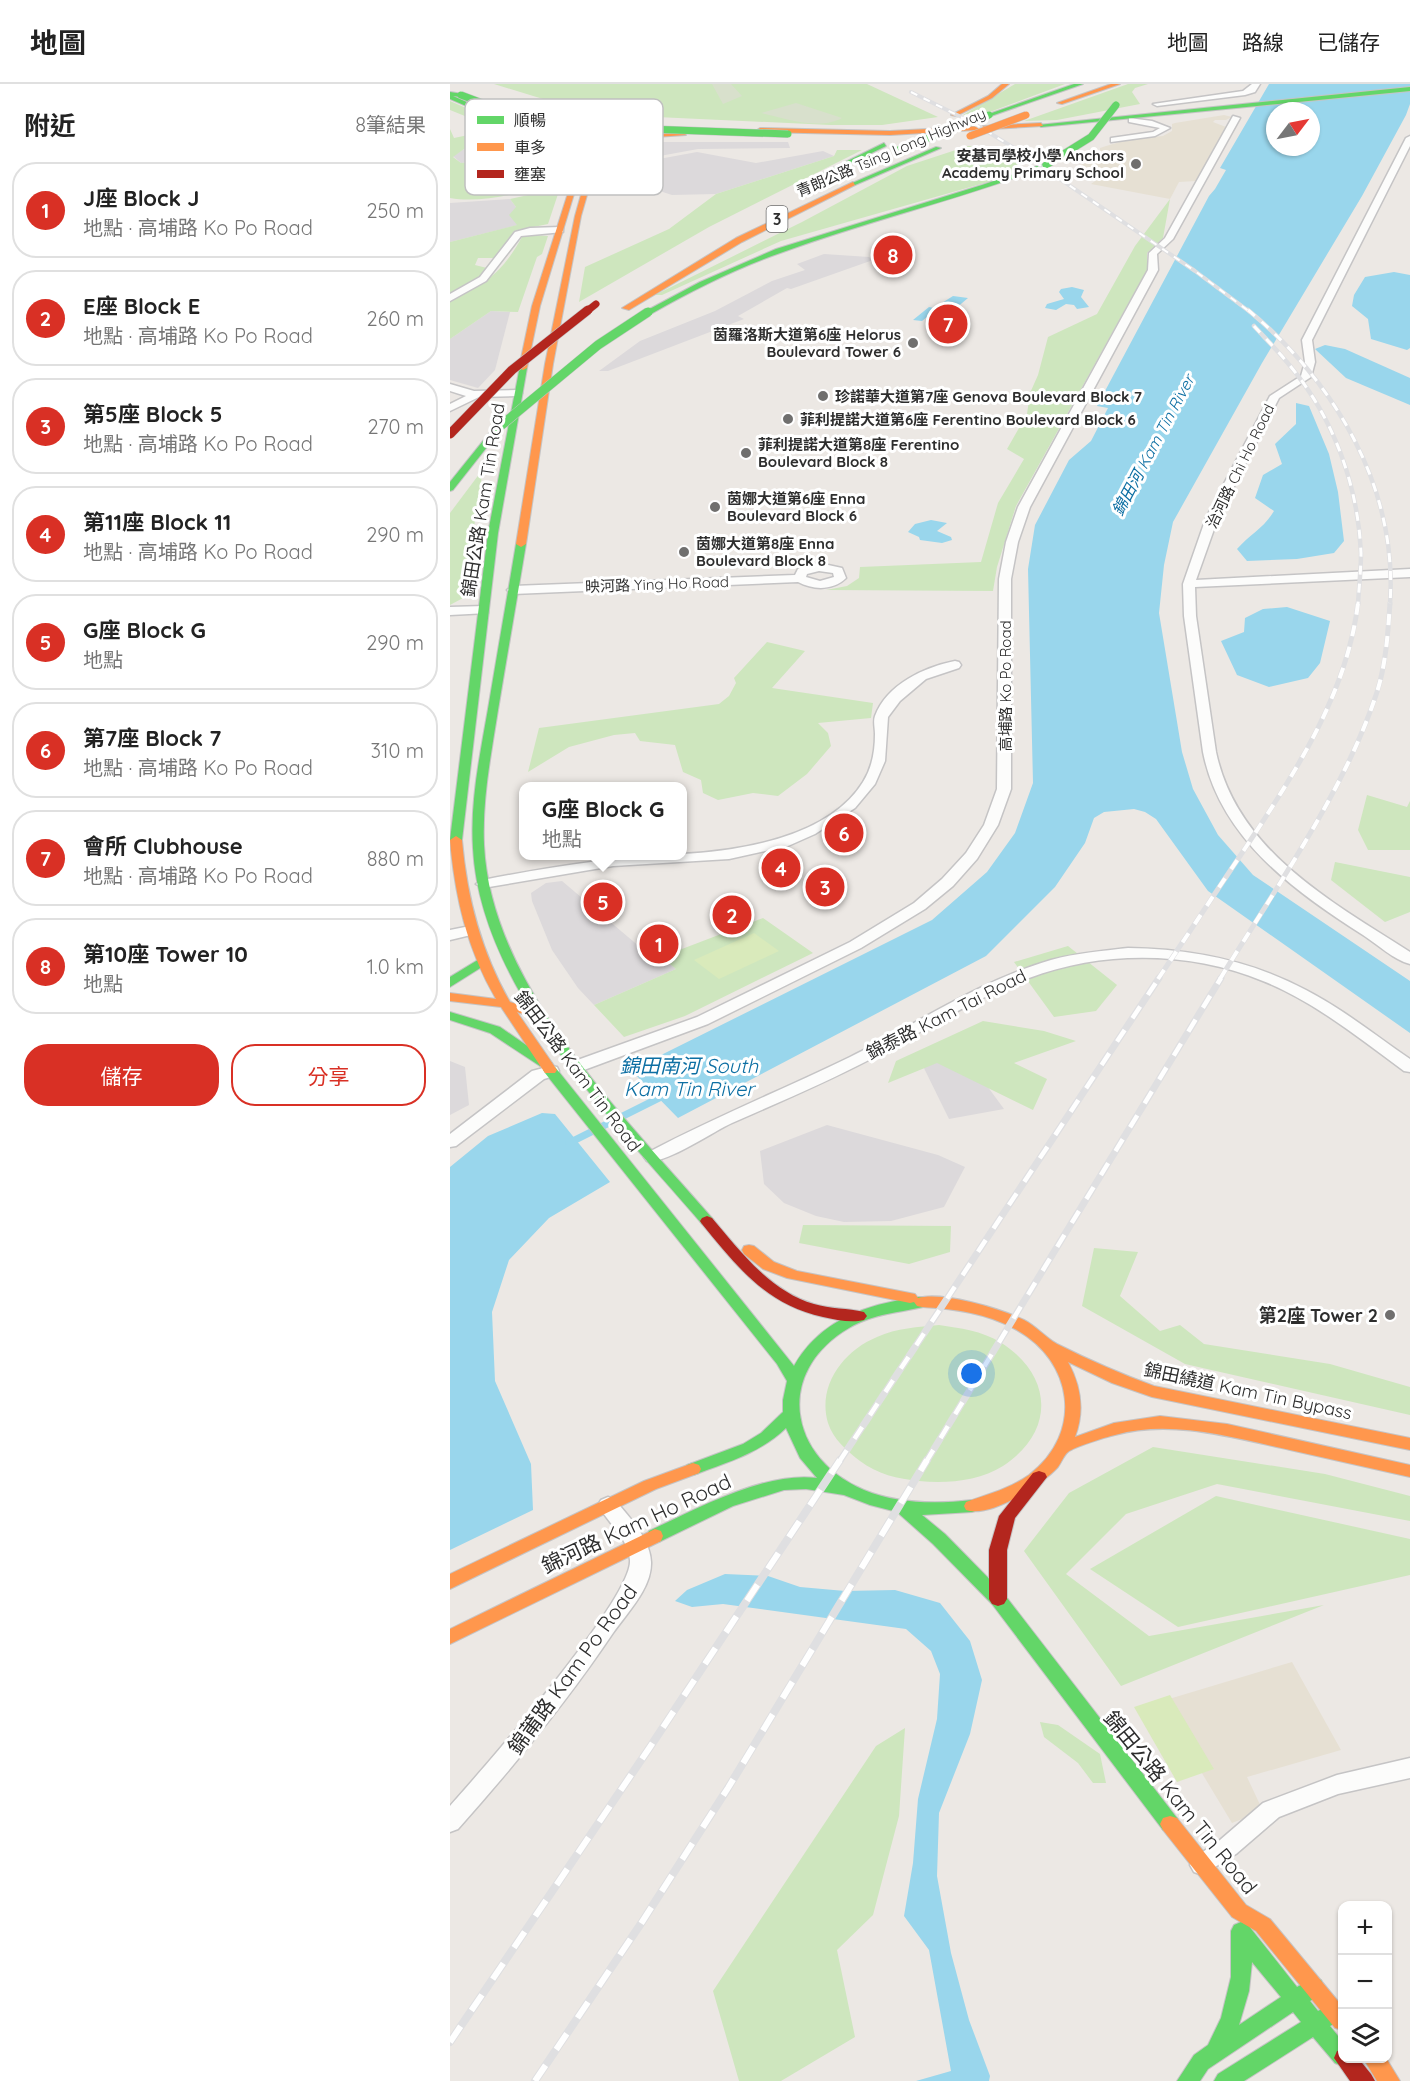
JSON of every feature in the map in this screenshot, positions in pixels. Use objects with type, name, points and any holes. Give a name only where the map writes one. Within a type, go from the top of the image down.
[{"type":"main road","points":[[451,84],[492,99]]},
{"type":"main road","name":"青朗公路 Tsing Long Highway","points":[[1006,84],[990,97],[871,151],[802,189],[900,149],[1080,84]]},
{"type":"main road","name":"青朗公路 Tsing Long Highway","points":[[622,311],[673,276],[742,237],[831,193],[938,148],[1117,84]]},
{"type":"main road","points":[[498,428],[598,345],[648,312],[696,285],[764,256],[821,236],[985,188],[1046,165],[1081,145],[1096,132],[1116,105],[1124,84]]},
{"type":"main road","points":[[663,127],[818,132],[933,132],[1168,119],[1410,91]]},
{"type":"main road","points":[[663,134],[854,137],[954,135],[1168,119]]},
{"type":"main road","points":[[663,129],[854,137]]},
{"type":"main road","name":"錦田公路 Kam Tin Road","points":[[570,195],[536,306],[498,497],[455,840],[456,879],[470,931],[482,962],[504,1004],[548,1067],[783,1360],[794,1379]]},
{"type":"main road","name":"錦田公路 Kam Tin Road","points":[[584,195],[544,389],[479,801],[478,848],[483,884],[492,918],[512,966],[540,1016],[582,1071],[707,1220],[763,1282],[792,1303],[827,1315],[859,1316]]},
{"type":"main road","points":[[450,434],[512,370],[600,301]]},
{"type":"main road","points":[[450,488],[498,428],[545,376],[603,325]]},
{"type":"main road","points":[[484,610],[496,597],[513,590]]},
{"type":"main road","points":[[450,983],[482,962]]},
{"type":"main road","points":[[450,997],[504,1004],[540,1016]]},
{"type":"main road","points":[[450,1016],[495,1030],[548,1067]]},
{"type":"main road","points":[[707,1220],[774,1269],[836,1286],[890,1292],[922,1302]]},
{"type":"main road","name":"錦田公路 Kam Tin Road","points":[[998,1599],[998,1550],[1007,1516],[1065,1447],[1074,1423],[1075,1398],[1069,1374],[1049,1346],[1029,1329],[1009,1318],[979,1308],[947,1302],[922,1302],[885,1307],[859,1316],[838,1327],[816,1345],[803,1361],[794,1379],[789,1403],[790,1415],[797,1439],[809,1458],[826,1475],[848,1490],[876,1502],[903,1508],[943,1510],[981,1505],[1015,1492],[1043,1473]]},
{"type":"main road","name":"錦田繞道 Kam Tin Bypass","points":[[1049,1346],[1118,1379],[1152,1391],[1410,1444]]},
{"type":"main road","name":"錦河路 Kam Ho Road","points":[[450,1582],[675,1474],[749,1448],[767,1437],[790,1415]]},
{"type":"main road","points":[[1065,1447],[1114,1429],[1160,1422],[1227,1430],[1410,1471]]},
{"type":"main road","name":"錦河路 Kam Ho Road","points":[[450,1637],[704,1511],[763,1489],[806,1483],[848,1490]]},
{"type":"main road","name":"錦田公路 Kam Tin Road","points":[[903,1508],[939,1539],[998,1599],[1058,1680],[1239,1911],[1263,1925],[1338,2015]]},
{"type":"main road","points":[[1213,2055],[1233,2022],[1238,2008],[1242,1985],[1242,1935],[1239,1911]]},
{"type":"main road","points":[[1242,1935],[1338,2051]]},
{"type":"main road","points":[[1188,2081],[1202,2062],[1314,1987]]},
{"type":"main road","points":[[1225,2081],[1315,2025],[1338,2016]]},
{"type":"main road","points":[[1348,2063],[1364,2081]]},
{"type":"main road","points":[[1376,2063],[1389,2081]]},
{"type":"street","points":[[1114,140],[1155,134],[1168,119],[1157,104],[1241,94],[1252,90],[1256,84]]},
{"type":"street","name":"高埔路 Ko Po Road","points":[[582,1071],[703,1020],[871,937],[936,893],[960,870],[978,848],[996,816],[1004,789],[1005,579],[1012,542],[1024,507],[1153,270],[1153,253],[1169,239],[1230,112]]},
{"type":"street","name":"治河路 Chi Ho Road","points":[[1410,138],[1307,340],[1310,362],[1306,377],[1275,396],[1212,518],[1190,584],[1190,616],[1211,756],[1219,786],[1233,814],[1260,848],[1294,879],[1410,959]]},
{"type":"street","points":[[450,298],[483,279],[518,234],[530,231],[560,230]]},
{"type":"street","points":[[450,387],[465,394],[476,395],[517,393]]},
{"type":"street","points":[[450,408],[476,395]]},
{"type":"street","points":[[1190,584],[1410,573]]},
{"type":"street","name":"映河路 Ying Ho Road","points":[[513,590],[800,578]]},
{"type":"street","points":[[450,611],[484,610]]},
{"type":"street","points":[[687,858],[739,854],[771,848],[798,838],[849,805],[870,782],[883,741],[881,717],[897,695],[919,675],[940,667],[954,665]]},
{"type":"street","points":[[483,884],[594,864],[652,860]]},
{"type":"street","points":[[450,935],[470,931]]},
{"type":"street","name":"錦泰路 Kam Tai Road","points":[[650,1154],[826,1076],[1013,978],[1048,965],[1121,953],[1166,954],[1209,960],[1254,972],[1310,998],[1410,1067]]},
{"type":"street","points":[[450,1142],[548,1067]]},
{"type":"street","points":[[608,1505],[637,1545]]},
{"type":"street","name":"錦莆路 Kam Po Road","points":[[450,1822],[513,1752],[576,1670],[636,1583],[642,1564],[642,1555],[637,1545]]},
{"type":"street","points":[[1202,1865],[1228,1847],[1271,1809],[1337,1785],[1410,1768]]},
{"type":"shaded area","points":[[1224,115],[1232,117],[1213,122],[1226,127],[1196,181],[1179,182],[1170,199],[1091,184],[1098,179],[1077,167],[1100,156],[1100,148],[1130,139],[1163,136],[1172,131],[1172,124],[1175,123]]},
{"type":"shaded area","points":[[663,142],[788,142],[790,148],[698,149],[663,155]]},
{"type":"shaded area","points":[[464,149],[465,163],[461,163],[453,156]]},
{"type":"shaded area","points":[[823,151],[834,156],[716,194],[672,195],[663,192],[663,158],[697,152],[756,163]]},
{"type":"shaded area","points":[[510,199],[516,207],[518,225],[450,242],[450,203]]},
{"type":"shaded area","points":[[824,254],[869,257],[873,260],[791,289],[787,288],[738,316],[744,319],[608,371],[599,371],[640,341],[715,311],[772,281],[805,270],[797,264]]},
{"type":"shaded area","points":[[491,311],[510,312],[495,370],[478,388],[450,380],[450,339]]},
{"type":"shaded area","points":[[562,881],[654,959],[661,957],[676,969],[594,1005],[578,988],[552,950],[532,901],[531,893],[546,883]]},
{"type":"shaded area","points":[[957,1045],[1004,1109],[949,1119],[919,1058]]},
{"type":"shaded area","points":[[450,1061],[465,1067],[469,1105],[450,1115]]},
{"type":"shaded area","points":[[827,1125],[938,1155],[965,1167],[944,1207],[891,1221],[844,1222],[816,1216],[784,1203],[764,1184],[760,1151]]},
{"type":"shaded area","points":[[1292,1662],[1341,1750],[1247,1777],[1263,1811],[1232,1823],[1159,1702]]},
{"type":"green space","points":[[494,84],[867,84],[938,117],[882,125],[830,125],[663,117],[663,99],[543,99]]},
{"type":"green space","points":[[712,84],[731,84],[742,96],[723,104]]},
{"type":"green space","points":[[1015,84],[1065,84],[971,119],[963,115]]},
{"type":"green space","points":[[1128,84],[1148,84],[1135,88],[1132,92],[1140,104],[1057,120],[1024,121]]},
{"type":"green space","points":[[450,101],[465,108],[465,116],[450,110]]},
{"type":"green space","points":[[796,103],[842,118],[833,122],[812,123],[761,113]]},
{"type":"green space","points":[[450,129],[454,138],[465,136],[465,149],[453,157],[461,163],[465,163],[465,195],[507,195],[476,199],[450,198]]},
{"type":"green space","points":[[968,146],[990,149],[1024,168],[995,180],[781,241],[662,295],[655,295],[802,222],[907,166]]},
{"type":"green space","points":[[837,150],[862,150],[709,227],[579,302],[585,267],[669,229],[716,194],[834,156]]},
{"type":"green space","points":[[528,195],[558,195],[548,224],[514,231],[496,258],[478,258],[475,265],[487,268],[478,278],[450,294],[450,242],[517,225],[509,215],[516,207],[510,199]]},
{"type":"green space","points":[[1170,199],[1163,238],[1147,253],[1147,270],[1016,506],[997,567],[993,591],[826,590],[847,586],[859,578],[860,567],[981,562],[998,503],[1024,459],[1007,449],[1027,414],[1030,393],[1038,375],[1048,337],[1097,314],[1135,246]]},
{"type":"green space","points":[[548,236],[542,254],[537,257],[518,312],[491,311],[450,339],[450,301],[492,276],[507,260],[522,237]]},
{"type":"green space","points":[[483,469],[463,598],[450,605],[450,513]]},
{"type":"green space","points":[[767,642],[805,651],[772,688],[873,703],[871,718],[818,723],[828,733],[831,746],[807,774],[778,796],[753,793],[718,800],[703,793],[701,780],[683,772],[675,745],[640,741],[635,733],[614,735],[569,747],[528,772],[539,728],[719,704],[729,696],[736,683],[734,678]]},
{"type":"green space","points":[[1367,795],[1407,807],[1410,801],[1410,850],[1368,850],[1358,830]]},
{"type":"green space","points":[[1335,862],[1410,877],[1410,912],[1385,922],[1331,880]]},
{"type":"green space","points":[[763,918],[813,953],[685,1016],[624,1037],[594,1005],[676,969],[661,957]]},
{"type":"green space","points":[[754,933],[779,951],[719,979],[694,960]]},
{"type":"green space","points":[[1068,946],[1117,985],[1096,1011],[1054,1017],[1014,962]]},
{"type":"green space","points":[[983,1021],[1044,1031],[1076,1041],[1014,1063],[1047,1079],[1033,1110],[937,1063],[888,1083],[896,1061]]},
{"type":"green space","points":[[803,1225],[951,1226],[950,1252],[909,1264],[799,1243]]},
{"type":"green space","points":[[1094,1248],[1138,1252],[1120,1296],[1160,1331],[1180,1325],[1204,1344],[1330,1364],[1410,1387],[1410,1415],[1185,1364],[1082,1306]]},
{"type":"green space","points":[[939,1325],[986,1335],[1018,1355],[1030,1370],[1038,1387],[1041,1403],[1039,1420],[1032,1436],[1020,1452],[1003,1466],[984,1475],[951,1482],[929,1482],[903,1479],[881,1473],[855,1457],[833,1434],[828,1423],[826,1409],[826,1396],[830,1383],[844,1361],[865,1343],[908,1328]]},
{"type":"green space","points":[[1153,1447],[1325,1474],[1410,1496],[1410,1521],[1217,1484],[1126,1514],[1066,1574],[1149,1636],[1324,1605],[1121,1686],[1024,1551],[1069,1493]]},
{"type":"green space","points":[[1216,1496],[1410,1539],[1410,1575],[1178,1627],[1090,1569]]},
{"type":"green space","points":[[1170,1695],[1214,1769],[1177,1782],[1134,1707]]},
{"type":"green space","points":[[1040,1722],[1058,1725],[1100,1754],[1106,1783],[1093,1783],[1078,1763],[1044,1737]]},
{"type":"green space","points":[[905,1728],[899,1816],[873,1915],[837,1950],[855,2037],[781,2081],[739,2081],[713,1991],[876,1746]]},
{"type":"water","name":"錦田河 Kam Tin River","points":[[1269,84],[1410,84],[1410,104],[1406,115],[1362,196],[1262,363],[1173,522],[1164,565],[1159,613],[1182,752],[1193,789],[1218,835],[1253,875],[1410,981],[1410,1033],[1208,891],[1156,819],[1145,812],[1134,809],[1104,812],[1094,818],[1085,843],[1055,887],[986,956],[678,1118],[631,1070],[932,920],[987,872],[1015,833],[1033,783],[1028,569],[1035,525],[1069,460],[1091,441],[1108,408],[1097,406],[1209,196],[1226,170],[1220,168]]},
{"type":"water","points":[[1394,272],[1410,275],[1410,348],[1407,350],[1371,339],[1368,319],[1352,306],[1354,295],[1365,277]]},
{"type":"water","points":[[1072,287],[1084,290],[1081,297],[1089,307],[1077,309],[1074,305],[1066,304],[1056,310],[1045,308],[1047,304],[1064,299],[1059,292],[1061,289]]},
{"type":"water","points":[[953,296],[968,298],[949,314],[939,312],[932,315],[933,312],[922,321],[913,320],[929,307],[934,308]]},
{"type":"water","points":[[1325,345],[1345,349],[1410,378],[1410,405],[1346,378],[1315,349]]},
{"type":"water","points":[[1296,403],[1309,406],[1329,454],[1338,492],[1344,541],[1334,553],[1297,559],[1247,561],[1237,549],[1266,522],[1274,511],[1255,498],[1263,475],[1282,464],[1275,444],[1296,424]]},
{"type":"water","points":[[931,520],[947,523],[937,531],[951,537],[952,540],[942,543],[920,540],[919,537],[908,532],[915,524]]},
{"type":"water","points":[[1287,607],[1330,621],[1320,663],[1308,678],[1269,687],[1237,675],[1221,641],[1244,632],[1245,618],[1263,609]]},
{"type":"water","points":[[542,1113],[555,1114],[610,1182],[549,1218],[509,1260],[492,1312],[495,1381],[531,1464],[533,1510],[450,1550],[450,1167],[488,1136]]},
{"type":"water","points":[[725,1574],[768,1576],[800,1587],[845,1591],[895,1590],[940,1603],[970,1641],[982,1680],[970,1734],[939,1813],[937,1876],[951,1953],[969,2020],[990,2076],[989,2081],[916,2081],[951,2071],[929,1950],[904,1916],[913,1863],[918,1799],[937,1719],[940,1674],[931,1651],[906,1629],[723,1604],[692,1607],[675,1601],[687,1590]]},
{"type":"waterway","name":"錦田南河 South Kam Tin River","points":[[569,1143],[665,1095]]},
{"type":"railway","points":[[911,92],[975,124],[1019,151]]},
{"type":"railway","points":[[1035,162],[1195,271],[1250,312]]},
{"type":"railway","points":[[1248,310],[1308,370],[1333,404],[1355,440],[1372,479],[1383,519],[1390,561],[1390,603]]},
{"type":"railway","points":[[1254,326],[1306,387],[1320,409],[1341,454],[1349,478],[1359,528],[1361,553],[1358,604]]},
{"type":"railway","points":[[1158,979],[1263,821],[1316,732],[1343,670],[1358,603]]},
{"type":"railway","points":[[1220,979],[1307,839],[1347,766],[1364,729],[1383,670],[1390,603]]},
{"type":"railway","points":[[839,1462],[1159,978]]},
{"type":"railway","points":[[926,1462],[1221,978]]},
{"type":"railway","points":[[450,2042],[650,1747],[840,1460]]},
{"type":"railway","points":[[535,2081],[642,1922],[728,1788],[927,1460]]},
{"type":"traffic: fast","points":[[989,115],[1080,84]]},
{"type":"traffic: fast","points":[[1041,125],[1410,89]]},
{"type":"traffic: fast","points":[[450,94],[461,95]]},
{"type":"traffic: fast","points":[[461,95],[472,99]]},
{"type":"traffic: fast","points":[[450,97],[465,103]]},
{"type":"traffic: fast","points":[[1046,165],[1091,137],[1116,105]]},
{"type":"traffic: fast","points":[[900,149],[989,115]]},
{"type":"traffic: fast","points":[[663,130],[788,134]]},
{"type":"traffic: fast","points":[[814,179],[884,145]]},
{"type":"traffic: fast","points":[[853,184],[938,148]]},
{"type":"traffic: fast","points":[[648,312],[759,258],[829,234],[985,187],[1046,165]]},
{"type":"traffic: fast","points":[[498,428],[598,345],[648,312]]},
{"type":"traffic: fast","points":[[456,840],[493,533],[523,368]]},
{"type":"traffic: fast","points":[[450,488],[498,428]]},
{"type":"traffic: fast","points":[[521,544],[479,793],[479,856],[491,914],[511,963],[537,1010],[568,1056],[707,1221]]},
{"type":"traffic: fast","points":[[450,983],[481,962]]},
{"type":"traffic: fast","points":[[450,1016],[495,1030],[545,1063]]},
{"type":"traffic: fast","points":[[550,1070],[783,1360],[794,1379]]},
{"type":"traffic: fast","points":[[922,1302],[868,1313],[827,1336],[802,1365],[794,1382],[791,1400],[792,1419],[800,1444],[809,1458],[824,1475],[840,1486],[895,1506],[933,1509],[972,1506]]},
{"type":"traffic: fast","points":[[693,1469],[749,1448],[767,1437],[790,1415]]},
{"type":"traffic: fast","points":[[655,1536],[727,1502],[784,1484],[806,1483],[846,1489]]},
{"type":"traffic: fast","points":[[903,1508],[939,1539],[998,1599],[1170,1824]]},
{"type":"traffic: fast","points":[[1218,2047],[1232,2018],[1239,1991],[1242,1963],[1241,1931]]},
{"type":"traffic: fast","points":[[1242,1935],[1338,2051]]},
{"type":"traffic: fast","points":[[1188,2081],[1201,2062],[1314,1987]]},
{"type":"traffic: fast","points":[[1225,2081],[1328,2016]]},
{"type":"traffic: slow","points":[[954,115],[990,97],[1006,84]]},
{"type":"traffic: slow","points":[[1060,103],[1117,84]]},
{"type":"traffic: slow","points":[[970,136],[1026,115]]},
{"type":"traffic: slow","points":[[760,130],[890,133],[1041,125]]},
{"type":"traffic: slow","points":[[663,135],[684,134]]},
{"type":"traffic: slow","points":[[626,308],[739,240],[853,184]]},
{"type":"traffic: slow","points":[[523,368],[536,306],[571,195]]},
{"type":"traffic: slow","points":[[521,544],[549,364],[584,195]]},
{"type":"traffic: slow","points":[[456,840],[464,905],[484,962],[512,1016],[550,1070]]},
{"type":"traffic: slow","points":[[450,997],[504,1004],[540,1016]]},
{"type":"traffic: slow","points":[[749,1250],[772,1268],[792,1275],[910,1298]]},
{"type":"traffic: slow","points":[[922,1302],[951,1304],[993,1313],[1020,1324],[1038,1336],[1058,1358],[1068,1378],[1074,1402],[1072,1424],[1065,1444],[1052,1463],[1016,1491],[994,1501],[972,1506]]},
{"type":"traffic: slow","points":[[1053,1348],[1118,1379],[1152,1391],[1410,1444]]},
{"type":"traffic: slow","points":[[1065,1447],[1114,1429],[1160,1422],[1227,1430],[1410,1471]]},
{"type":"traffic: slow","points":[[450,1582],[650,1485],[693,1469]]},
{"type":"traffic: slow","points":[[450,1637],[655,1536]]},
{"type":"traffic: slow","points":[[1170,1824],[1239,1911],[1263,1925],[1338,2016]]},
{"type":"traffic: slow","points":[[1376,2063],[1389,2081]]},
{"type":"traffic: jam","points":[[450,434],[512,370],[596,304]]},
{"type":"traffic: jam","points":[[707,1221],[739,1259],[771,1289],[809,1308],[832,1314],[859,1316]]},
{"type":"traffic: jam","points":[[998,1599],[998,1550],[1007,1516],[1039,1477]]},
{"type":"traffic: jam","points":[[1348,2063],[1364,2081]]},
{"type":"place","name":"安基司學校小學 Anchors Academy Primary School","points":[[1136,164]]},
{"type":"place","name":"第10座 Tower 10","points":[[893,255]]},
{"type":"place","name":"會所 Clubhouse","points":[[948,324]]},
{"type":"place","name":"茵羅洛斯大道第6座 Helorus Boulevard Tower 6","points":[[913,343]]},
{"type":"place","name":"珍諾華大道第7座 Genova Boulevard Block 7","points":[[823,396]]},
{"type":"place","name":"菲利提諾大道第6座 Ferentino Boulevard Block 6","points":[[788,419]]},
{"type":"place","name":"菲利提諾大道第8座 Ferentino Boulevard Block 8","points":[[746,453]]},
{"type":"place","name":"茵娜大道第6座 Enna Boulevard Block 6","points":[[715,507]]},
{"type":"place","name":"茵娜大道第8座 Enna Boulevard Block 8","points":[[684,552]]},
{"type":"place","name":"第7座 Block 7","points":[[844,833]]},
{"type":"place","name":"第11座 Block 11","points":[[781,868]]},
{"type":"place","name":"第5座 Block 5","points":[[825,887]]},
{"type":"place","name":"G座 Block G","points":[[603,902]]},
{"type":"place","name":"E座 Block E","points":[[732,915]]},
{"type":"place","name":"J座 Block J","points":[[659,944]]},
{"type":"place","name":"第2座 Tower 2","points":[[1390,1315]]}]
